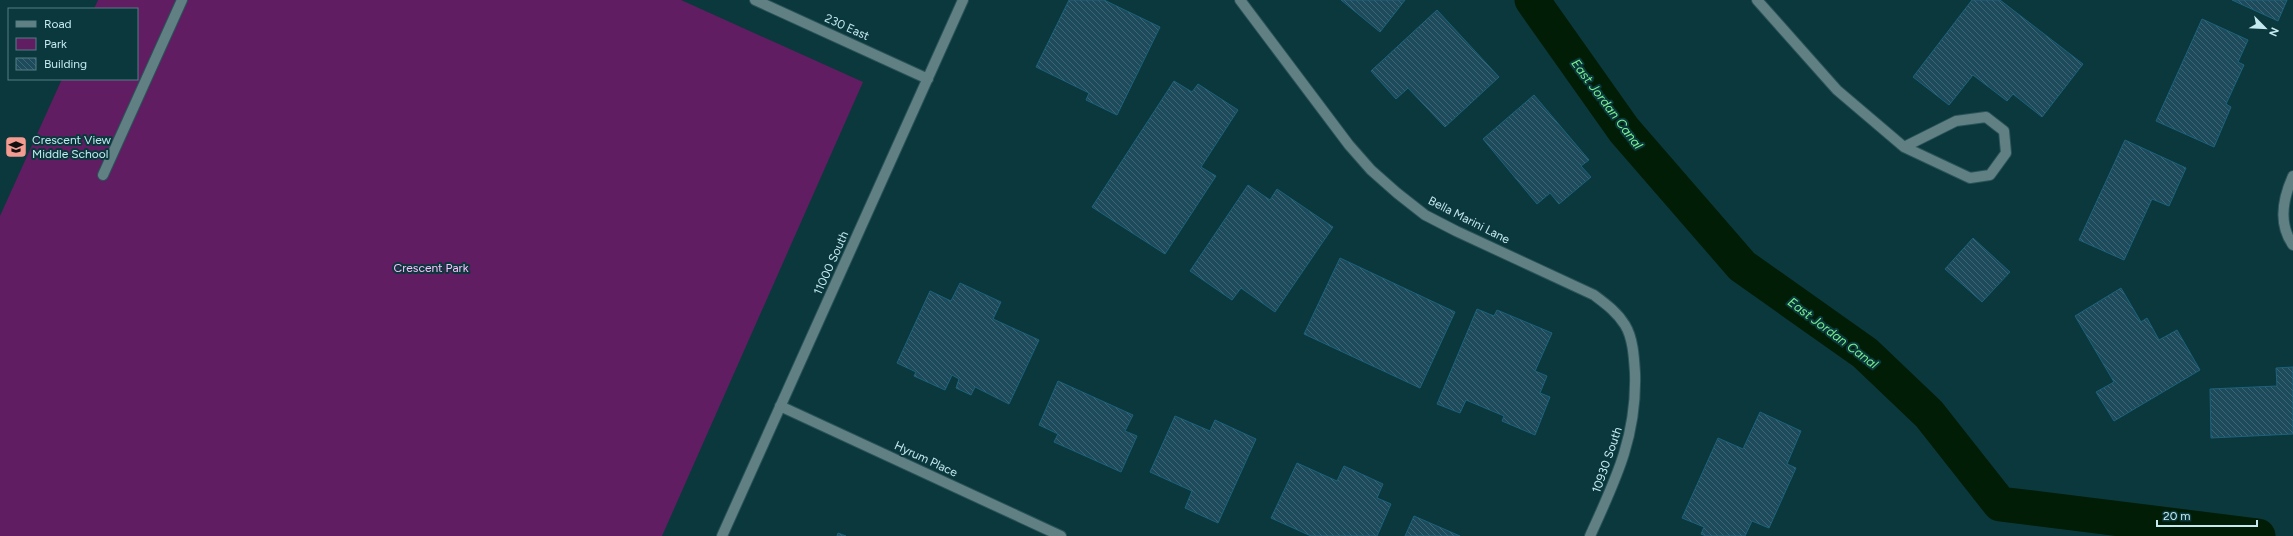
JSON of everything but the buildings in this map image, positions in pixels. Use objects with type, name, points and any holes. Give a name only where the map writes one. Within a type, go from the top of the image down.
[{"type":"street","points":[[103,175],[182,0]]},
{"type":"street","name":"230 East","points":[[754,0],[928,79]]},
{"type":"street","name":"11000 South","points":[[722,536],[963,0]]},
{"type":"street","name":"Bella Marini Lane","points":[[1240,0],[1349,145],[1372,170],[1397,193],[1425,215],[1594,295],[1612,309],[1626,326],[1632,346],[1634,365]]},
{"type":"street","points":[[1757,0],[1837,90],[1904,147],[1970,178],[1990,175],[2006,153],[2004,131],[1986,117],[1956,121],[1904,147]]},
{"type":"street","points":[[2293,176],[2284,201],[2285,232],[2293,245]]},
{"type":"street","name":"10930 South","points":[[1590,536],[1616,479],[1632,428],[1635,397],[1634,365]]},
{"type":"street","name":"Hyrum Place","points":[[780,406],[1061,536]]},
{"type":"green space","name":"Crescent Park","points":[[98,0],[681,0],[863,82],[662,536],[0,536],[0,216],[62,80],[138,80],[138,8],[94,8]]},
{"type":"waterway","name":"East Jordan Canal","points":[[1532,0],[1624,130],[1742,266],[1865,353],[1929,414],[2000,504],[2258,536]]},
{"type":"place","name":"Crescent View Middle School","points":[[16,147]]}]
